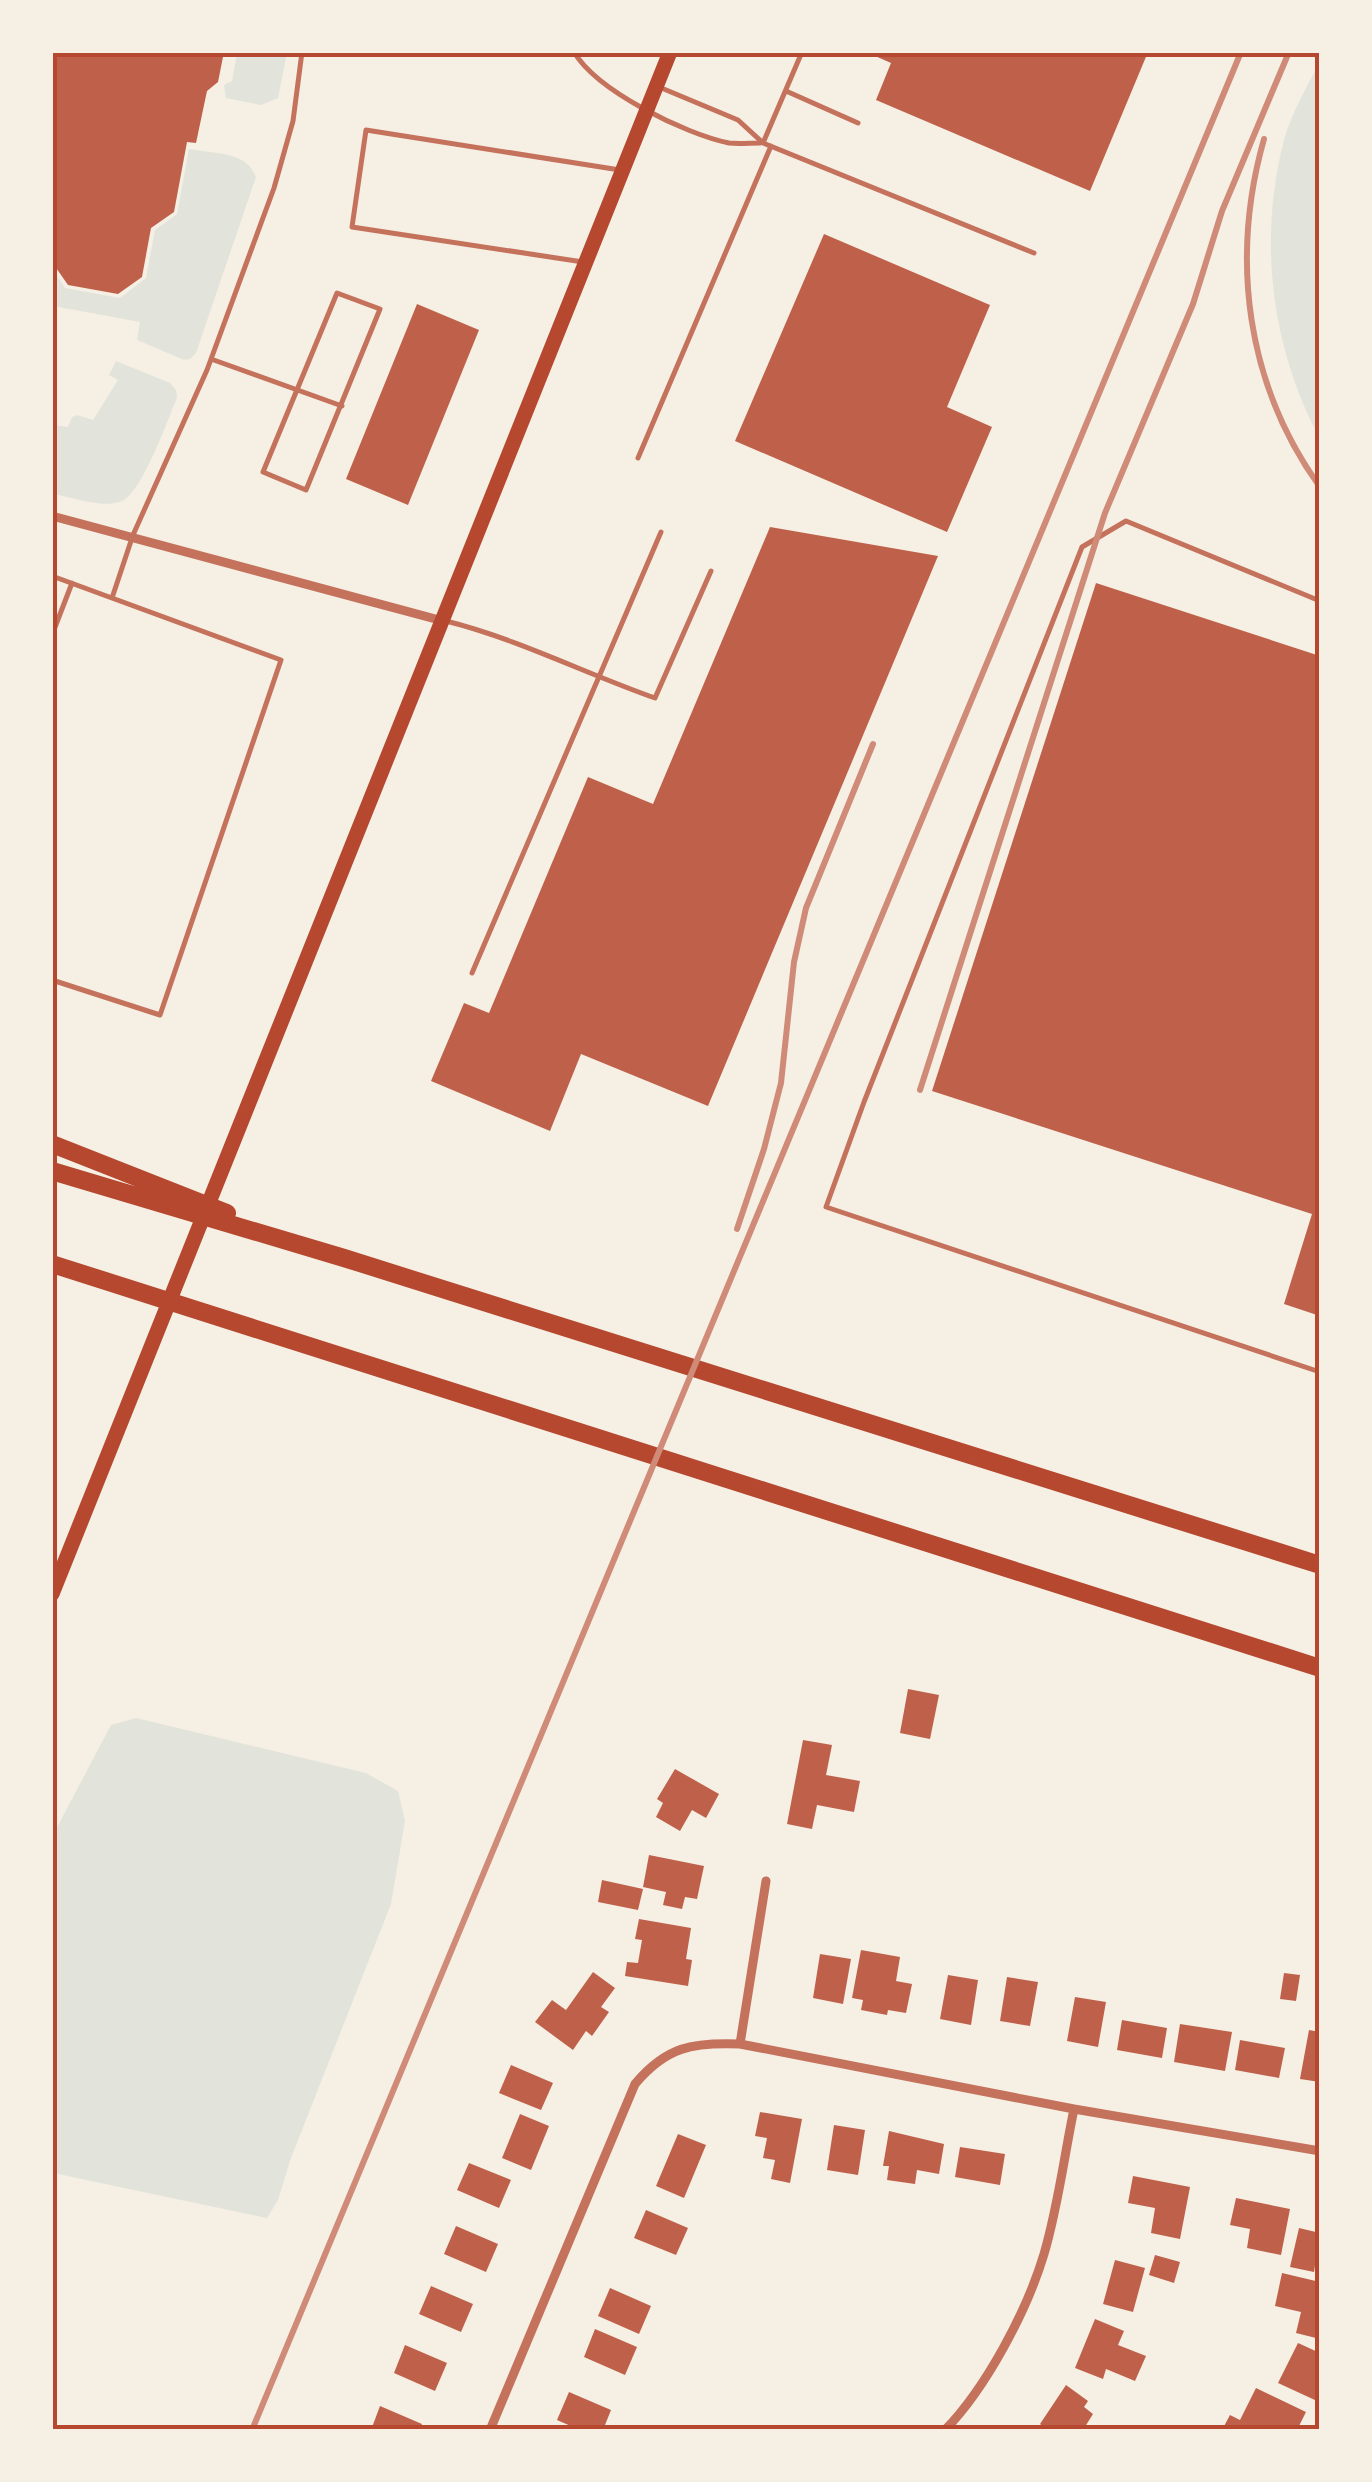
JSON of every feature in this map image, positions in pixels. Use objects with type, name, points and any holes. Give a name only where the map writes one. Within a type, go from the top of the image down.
[{"type":"highway","points":[[52,1144],[344,1258]]},
{"type":"highway","points":[[52,1171],[344,1258],[1320,1565]]},
{"type":"highway","points":[[52,1264],[1320,1671]]},
{"type":"main road","points":[[52,1594],[670,52]]},
{"type":"street","points":[[52,516],[443,620]]},
{"type":"street","points":[[740,2044],[766,1881]]},
{"type":"street","points":[[490,2430],[635,2084],[662,2056],[674,2050],[705,2044],[740,2044],[1074,2109],[1320,2151]]},
{"type":"street","points":[[944,2430],[968,2406],[1004,2347],[1044,2256],[1074,2109]]},
{"type":"lane","points":[[112,596],[133,535],[211,359],[274,188],[292,120],[302,52]]},
{"type":"lane","points":[[574,52],[581,64],[646,112],[729,143],[772,146],[1034,253]]},
{"type":"lane","points":[[581,64],[585,52]]},
{"type":"lane","points":[[763,143],[802,52]]},
{"type":"lane","points":[[657,86],[738,120],[763,143]]},
{"type":"lane","points":[[786,90],[858,123]]},
{"type":"lane","points":[[586,263],[352,227],[366,130],[623,170]]},
{"type":"lane","points":[[638,458],[772,146]]},
{"type":"lane","points":[[338,293],[380,309],[342,406],[306,490],[263,472],[338,293]]},
{"type":"lane","points":[[211,359],[342,406]]},
{"type":"lane","points":[[1320,601],[1126,520],[1082,547],[826,1208],[1320,1372]]},
{"type":"lane","points":[[472,973],[660,532]]},
{"type":"lane","points":[[443,620],[502,636],[655,698],[711,571]]},
{"type":"lane","points":[[52,576],[281,660],[160,1015],[52,980]]},
{"type":"lane","points":[[52,635],[72,583]]},
{"type":"shaded area","points":[[237,53],[287,53],[278,98],[261,105],[226,98],[224,85],[232,81]]},
{"type":"shaded area","points":[[1319,63],[1319,437],[1290,366],[1280,329],[1271,254],[1276,178],[1284,140]]},
{"type":"shaded area","points":[[189,149],[237,158],[256,177],[196,353],[184,360],[137,340],[140,322],[53,306],[52,268],[65,288],[120,298],[146,278],[155,230],[177,214]]},
{"type":"shaded area","points":[[116,361],[170,383],[176,390],[177,398],[154,454],[138,484],[122,501],[97,503],[53,494],[53,425],[68,427],[77,415],[93,420],[118,380],[109,375]]},
{"type":"shaded area","points":[[136,1718],[366,1773],[398,1791],[405,1821],[391,1904],[278,2200],[267,2218],[53,2173],[53,1835],[111,1725]]},
{"type":"building","points":[[52,52],[224,52],[218,82],[207,91],[196,143],[187,142],[174,212],[151,228],[142,277],[118,294],[68,285],[52,262]]},
{"type":"building","points":[[866,52],[1148,52],[1090,191],[876,100],[891,63]]},
{"type":"building","points":[[824,234],[990,305],[947,407],[992,427],[947,532],[735,441]]},
{"type":"building","points":[[417,304],[479,330],[408,505],[346,479]]},
{"type":"building","points":[[770,527],[938,556],[708,1106],[581,1054],[550,1131],[431,1081],[464,1003],[489,1013],[588,777],[653,804]]},
{"type":"building","points":[[1096,583],[1320,656],[1320,1316],[1284,1304],[1312,1214],[932,1091]]},
{"type":"building","points":[[908,1689],[939,1695],[930,1739],[900,1733]]},
{"type":"building","points":[[803,1740],[832,1745],[826,1775],[860,1781],[854,1812],[817,1805],[812,1829],[787,1824]]},
{"type":"building","points":[[675,1769],[719,1794],[706,1818],[692,1810],[680,1831],[656,1817],[663,1803],[657,1799]]},
{"type":"building","points":[[649,1855],[704,1866],[697,1899],[685,1897],[682,1909],[663,1905],[666,1892],[643,1887]]},
{"type":"building","points":[[602,1880],[643,1889],[638,1910],[598,1902]]},
{"type":"building","points":[[639,1919],[691,1928],[686,1959],[692,1960],[688,1986],[625,1976],[627,1962],[638,1963],[642,1940],[635,1939]]},
{"type":"building","points":[[861,1950],[900,1957],[896,1981],[912,1984],[906,2013],[888,2010],[887,2015],[861,2010],[863,2000],[852,1998]]},
{"type":"building","points":[[820,1954],[851,1959],[843,2004],[813,1998]]},
{"type":"building","points":[[593,1972],[615,1988],[601,2007],[609,2012],[592,2036],[586,2031],[573,2050],[535,2022],[552,2000],[566,2010]]},
{"type":"building","points":[[1284,1973],[1300,1975],[1296,2001],[1280,1999]]},
{"type":"building","points":[[948,1975],[978,1980],[971,2025],[940,2019]]},
{"type":"building","points":[[1007,1977],[1038,1982],[1030,2026],[1000,2021]]},
{"type":"building","points":[[1075,1997],[1106,2002],[1098,2047],[1067,2041]]},
{"type":"building","points":[[1122,2020],[1167,2028],[1162,2058],[1117,2050]]},
{"type":"building","points":[[1180,2024],[1232,2032],[1225,2071],[1174,2062]]},
{"type":"building","points":[[1309,2030],[1320,2032],[1320,2082],[1300,2079]]},
{"type":"building","points":[[1240,2040],[1285,2048],[1279,2078],[1235,2070]]},
{"type":"building","points":[[511,2065],[553,2083],[541,2110],[499,2093]]},
{"type":"building","points":[[760,2112],[802,2119],[790,2183],[771,2179],[775,2160],[763,2158],[767,2138],[755,2136]]},
{"type":"building","points":[[520,2114],[549,2126],[531,2170],[502,2158]]},
{"type":"building","points":[[834,2125],[865,2130],[858,2175],[827,2170]]},
{"type":"building","points":[[889,2131],[944,2144],[939,2174],[917,2170],[915,2184],[887,2180],[889,2166],[883,2166]]},
{"type":"building","points":[[678,2134],[706,2145],[684,2198],[656,2186]]},
{"type":"building","points":[[960,2147],[1005,2154],[1000,2185],[955,2177]]},
{"type":"building","points":[[469,2163],[511,2180],[499,2208],[457,2190]]},
{"type":"building","points":[[1133,2176],[1190,2187],[1180,2239],[1151,2233],[1155,2208],[1128,2203]]},
{"type":"building","points":[[1236,2198],[1290,2209],[1281,2255],[1247,2248],[1250,2229],[1230,2225]]},
{"type":"building","points":[[646,2210],[688,2228],[676,2255],[634,2238]]},
{"type":"building","points":[[456,2226],[498,2244],[486,2272],[444,2254]]},
{"type":"building","points":[[1299,2228],[1320,2233],[1314,2272],[1290,2267]]},
{"type":"building","points":[[1155,2255],[1180,2262],[1174,2283],[1149,2275]]},
{"type":"building","points":[[1115,2260],[1145,2268],[1133,2312],[1103,2304]]},
{"type":"building","points":[[1282,2273],[1320,2282],[1320,2339],[1296,2333],[1301,2312],[1275,2306]]},
{"type":"building","points":[[431,2286],[473,2304],[461,2332],[419,2314]]},
{"type":"building","points":[[610,2288],[651,2306],[639,2334],[598,2316]]},
{"type":"building","points":[[1095,2319],[1124,2331],[1118,2345],[1146,2356],[1135,2381],[1106,2369],[1103,2379],[1075,2368]]},
{"type":"building","points":[[595,2329],[637,2347],[625,2375],[584,2357]]},
{"type":"building","points":[[1298,2343],[1320,2353],[1317,2401],[1278,2383]]},
{"type":"building","points":[[405,2345],[447,2363],[435,2391],[394,2373]]},
{"type":"building","points":[[1066,2385],[1088,2401],[1084,2407],[1093,2414],[1083,2430],[1047,2430],[1040,2424]]},
{"type":"building","points":[[1256,2388],[1306,2412],[1297,2430],[1222,2430],[1230,2415],[1240,2420]]},
{"type":"building","points":[[569,2392],[611,2410],[603,2430],[580,2430],[557,2420]]},
{"type":"building","points":[[380,2406],[422,2424],[420,2430],[371,2430]]},
{"type":"railway","points":[[252,2430],[1241,52]]},
{"type":"railway","points":[[920,1090],[1105,513],[1193,304],[1222,211],[1289,52]]},
{"type":"railway","points":[[1264,139],[1248,230],[1247,275],[1252,319],[1275,406],[1320,487]]},
{"type":"railway","points":[[737,1229],[781,1083],[794,962],[806,908],[873,744]]}]
